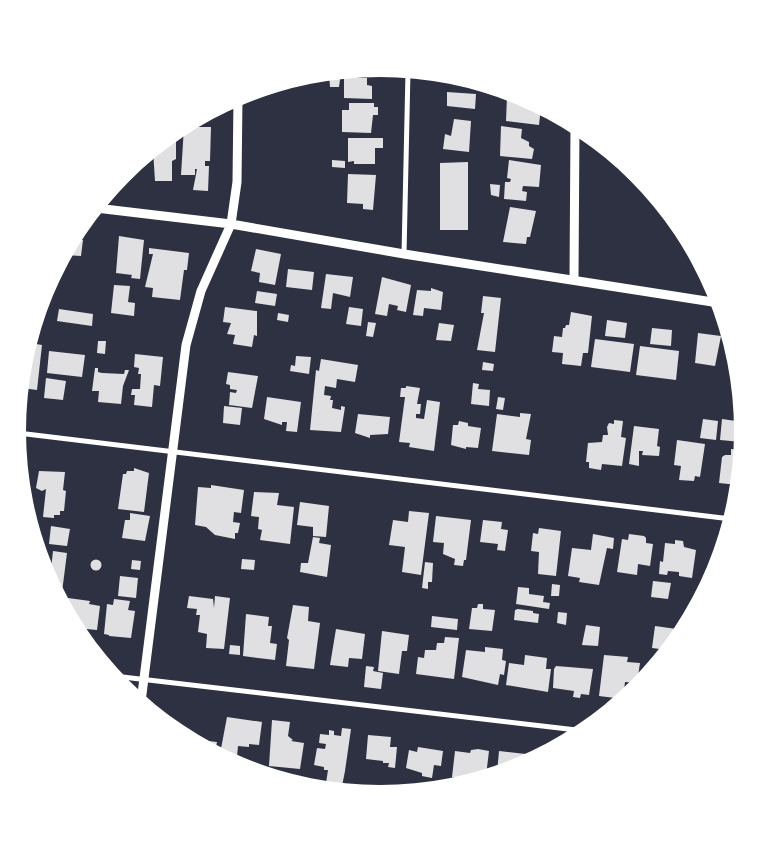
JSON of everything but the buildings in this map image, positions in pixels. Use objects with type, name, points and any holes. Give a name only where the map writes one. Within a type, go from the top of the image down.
[{"type":"street","points":[[404,254],[408,78]]},
{"type":"street","points":[[142,693],[186,345],[201,291],[231,224],[237,182],[238,107]]},
{"type":"street","points":[[574,279],[575,135]]},
{"type":"street","points":[[104,209],[231,224],[404,254],[710,302]]},
{"type":"street","points":[[26,434],[724,518]]},
{"type":"street","points":[[127,678],[571,730]]}]
